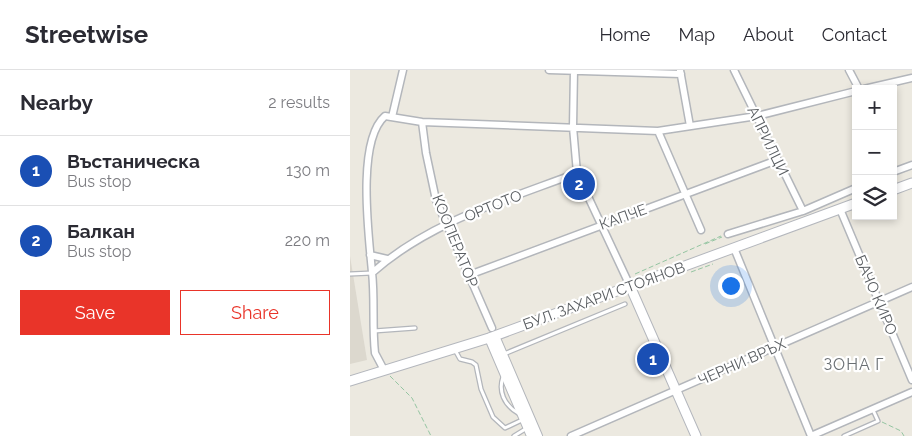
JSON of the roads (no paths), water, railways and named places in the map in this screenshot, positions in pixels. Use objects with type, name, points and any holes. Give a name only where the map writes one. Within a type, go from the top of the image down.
[{"type":"main road","points":[[897,189],[912,183]]},
{"type":"main road","name":"БУЛ. ЗАХАРИ СТОЯНОВ","points":[[350,381],[455,350],[492,334],[630,286],[852,204]]},
{"type":"main road","points":[[630,286],[696,436]]},
{"type":"street","points":[[384,370],[375,352],[367,189],[368,154],[376,129],[388,117],[402,70]]},
{"type":"street","points":[[549,70],[681,72],[690,126]]},
{"type":"street","points":[[574,70],[573,127],[577,173],[630,286]]},
{"type":"street","name":"АПРИЛЦИ","points":[[734,70],[803,211]]},
{"type":"street","points":[[849,70],[855,85]]},
{"type":"street","points":[[881,85],[912,78]]},
{"type":"street","points":[[388,117],[422,122],[658,131],[757,116],[852,91]]},
{"type":"street","name":"КООПЕРАТОР","points":[[422,122],[436,200],[469,275],[504,371],[531,436]]},
{"type":"street","points":[[658,131],[701,230]]},
{"type":"street","name":"КАПЧЕ","points":[[469,275],[777,160]]},
{"type":"street","points":[[897,168],[912,165]]},
{"type":"street","name":"ОРТОТО","points":[[372,273],[387,259],[423,235],[577,173]]},
{"type":"street","points":[[725,235],[803,211],[852,190]]},
{"type":"street","name":"БАЧО КИРО","points":[[840,209],[912,380]]},
{"type":"street","points":[[734,248],[811,436],[912,392]]},
{"type":"street","points":[[370,255],[387,259]]},
{"type":"street","name":"ЧЕРНИ ВРЪХ","points":[[572,436],[912,287]]},
{"type":"street","name":"КООПЕРАТОР","points":[[492,334],[503,354],[538,436]]},
{"type":"lane","points":[[350,274],[372,273]]},
{"type":"lane","points":[[503,354],[624,304]]},
{"type":"lane","points":[[374,331],[416,328]]},
{"type":"lane","points":[[455,350],[460,359],[472,362],[476,366],[482,389],[495,420],[505,428],[523,417]]},
{"type":"lane","points":[[844,436],[878,421],[873,409]]},
{"type":"lane","points":[[514,436],[528,428]]},
{"type":"place","name":"Балкан","points":[[579,184]]},
{"type":"place","name":"Въстаническа","points":[[653,359]]},
{"type":"district","name":"ЗОНА Г","points":[[854,364]]}]
